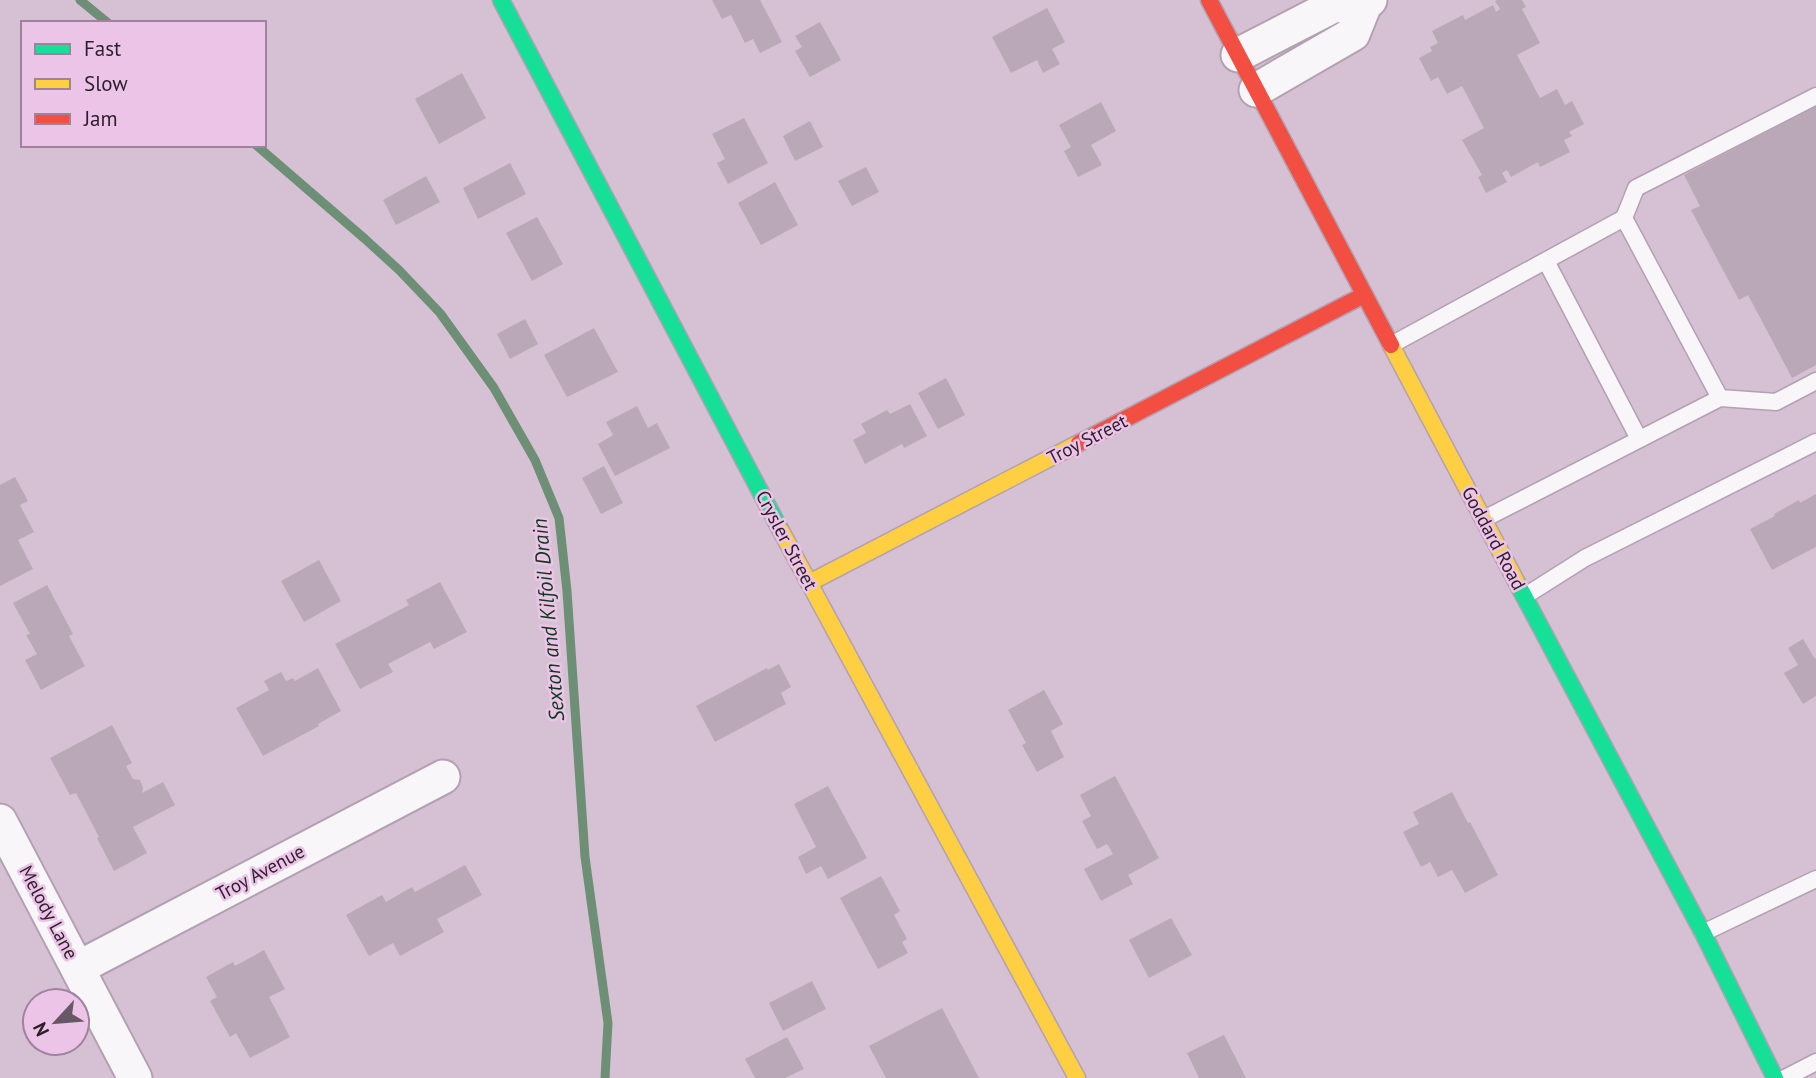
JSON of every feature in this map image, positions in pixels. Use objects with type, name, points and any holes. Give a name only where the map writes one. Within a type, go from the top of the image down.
[{"type":"street","name":"Crysler Street","points":[[502,0],[810,583],[1077,1078]]},
{"type":"street","name":"Goddard Road","points":[[1209,0],[1703,933],[1775,1078]]},
{"type":"street","points":[[1238,55],[1333,6],[1368,2]]},
{"type":"street","points":[[1256,90],[1353,34],[1368,2]]},
{"type":"street","name":"Troy Street","points":[[810,583],[1364,295]]},
{"type":"street","name":"Troy Avenue","points":[[78,968],[443,777]]},
{"type":"street","name":"Melody Lane","points":[[0,821],[135,1078]]},
{"type":"lane","points":[[1391,345],[1624,218],[1636,188],[1816,96]]},
{"type":"lane","points":[[1624,218],[1720,398]]},
{"type":"lane","points":[[1546,261],[1639,439]]},
{"type":"lane","points":[[1484,519],[1720,398],[1776,402],[1816,381]]},
{"type":"lane","points":[[1525,596],[1586,558],[1816,442]]},
{"type":"lane","points":[[1703,933],[1816,879]]},
{"type":"lane","points":[[1785,1078],[1816,1062]]},
{"type":"building","points":[[712,0],[760,0],[782,42],[760,53],[753,39],[745,43],[731,15],[722,19]]},
{"type":"building","points":[[1522,0],[1526,7],[1522,9],[1540,43],[1517,55],[1540,98],[1557,89],[1565,105],[1572,101],[1584,124],[1569,132],[1572,136],[1564,140],[1570,152],[1540,167],[1538,162],[1511,177],[1507,170],[1502,173],[1507,182],[1486,193],[1478,177],[1482,175],[1462,140],[1484,128],[1462,86],[1447,94],[1438,77],[1431,81],[1419,58],[1432,51],[1430,47],[1438,43],[1432,31],[1463,15],[1465,20],[1493,5],[1496,12],[1500,9],[1495,1]]},
{"type":"building","points":[[1047,8],[1065,42],[1052,49],[1060,64],[1043,73],[1037,60],[1011,73],[992,37]]},
{"type":"building","points":[[820,22],[841,60],[810,77],[795,51],[802,47],[795,36]]},
{"type":"building","points":[[462,73],[486,118],[439,144],[415,99]]},
{"type":"building","points":[[1101,102],[1116,131],[1091,145],[1102,165],[1078,177],[1064,151],[1071,147],[1059,125]]},
{"type":"building","points":[[1816,105],[1816,365],[1792,378],[1748,295],[1739,300],[1691,210],[1700,206],[1684,175]]},
{"type":"building","points":[[744,118],[768,163],[728,184],[717,163],[725,159],[712,134]]},
{"type":"building","points":[[810,121],[823,147],[795,161],[783,136]]},
{"type":"building","points":[[510,163],[526,194],[478,219],[463,188]]},
{"type":"building","points":[[866,167],[879,192],[852,206],[838,181]]},
{"type":"building","points":[[426,176],[440,202],[396,225],[383,200]]},
{"type":"building","points":[[775,182],[798,225],[761,245],[738,203]]},
{"type":"building","points":[[537,217],[563,264],[532,281],[506,233]]},
{"type":"building","points":[[525,319],[538,344],[510,359],[497,334]]},
{"type":"building","points":[[594,328],[618,372],[567,397],[544,355]]},
{"type":"building","points":[[946,378],[965,415],[938,429],[918,393]]},
{"type":"building","points":[[910,404],[927,436],[904,448],[902,444],[865,464],[853,440],[866,433],[861,424],[887,410],[890,414]]},
{"type":"building","points":[[637,406],[648,428],[657,423],[670,448],[615,476],[598,444],[613,435],[606,422]]},
{"type":"building","points":[[604,466],[623,503],[601,514],[582,478]]},
{"type":"building","points":[[15,477],[28,501],[20,505],[34,532],[18,540],[33,569],[0,586],[0,485]]},
{"type":"building","points":[[1816,494],[1816,547],[1772,570],[1750,529],[1799,500],[1800,503]]},
{"type":"building","points":[[319,560],[341,601],[304,622],[281,581]]},
{"type":"building","points":[[440,582],[467,632],[434,649],[430,642],[388,664],[393,672],[360,689],[335,644],[409,605],[406,600]]},
{"type":"building","points":[[47,585],[73,634],[69,636],[85,666],[41,690],[25,660],[37,654],[26,635],[30,634],[13,603]]},
{"type":"building","points":[[1803,639],[1816,658],[1816,696],[1803,704],[1784,673],[1798,665],[1788,648]]},
{"type":"building","points":[[779,664],[791,687],[781,693],[786,704],[715,742],[696,706]]},
{"type":"building","points":[[318,668],[341,711],[263,756],[236,708],[269,690],[264,681],[281,672],[286,681],[293,678],[295,681]]},
{"type":"building","points":[[1044,690],[1063,724],[1051,731],[1064,757],[1037,772],[1022,745],[1026,743],[1008,710]]},
{"type":"building","points":[[112,725],[132,763],[126,766],[133,779],[140,780],[142,793],[163,782],[175,805],[133,827],[147,853],[114,871],[76,793],[70,795],[50,758]]},
{"type":"building","points":[[1115,776],[1159,858],[1128,875],[1133,884],[1101,901],[1084,869],[1113,854],[1107,844],[1097,849],[1082,821],[1091,816],[1080,795]]},
{"type":"building","points":[[828,786],[867,858],[828,879],[821,866],[806,874],[798,857],[816,847],[794,804]]},
{"type":"building","points":[[1452,792],[1498,875],[1465,893],[1452,870],[1438,877],[1430,862],[1421,867],[1403,832],[1419,824],[1413,812]]},
{"type":"building","points":[[465,865],[482,895],[437,919],[444,932],[400,956],[393,943],[369,956],[346,915],[382,895],[386,902],[412,887],[415,892]]},
{"type":"building","points":[[881,876],[900,911],[894,915],[907,939],[902,942],[908,953],[878,969],[840,898]]},
{"type":"building","points":[[1171,918],[1192,955],[1149,978],[1129,940]]},
{"type":"building","points":[[264,950],[285,989],[269,997],[290,1037],[250,1058],[236,1033],[230,1037],[210,1001],[217,997],[206,977],[233,962],[235,966]]},
{"type":"building","points":[[812,981],[826,1009],[783,1031],[769,1003]]},
{"type":"building","points":[[942,1008],[979,1078],[886,1078],[869,1046]]},
{"type":"building","points":[[1224,1035],[1246,1078],[1199,1078],[1187,1053]]},
{"type":"building","points":[[787,1037],[804,1069],[785,1078],[755,1078],[745,1059]]},
{"type":"waterway","name":"Sexton and Kilfoil Drain","points":[[80,0],[106,21]]},
{"type":"waterway","name":"Sexton and Kilfoil Drain","points":[[258,147],[399,270],[440,313],[494,388],[535,460],[559,518],[567,591],[585,857],[608,1023],[605,1078]]},
{"type":"traffic: fast","points":[[501,0],[781,531]]},
{"type":"traffic: fast","points":[[1516,581],[1703,933],[1775,1078]]},
{"type":"traffic: slow","points":[[1391,345],[1516,581]]},
{"type":"traffic: slow","points":[[809,583],[1079,443]]},
{"type":"traffic: slow","points":[[781,531],[1077,1078]]},
{"type":"traffic: jam","points":[[1209,0],[1391,345]]},
{"type":"traffic: jam","points":[[1079,443],[1364,295]]}]
